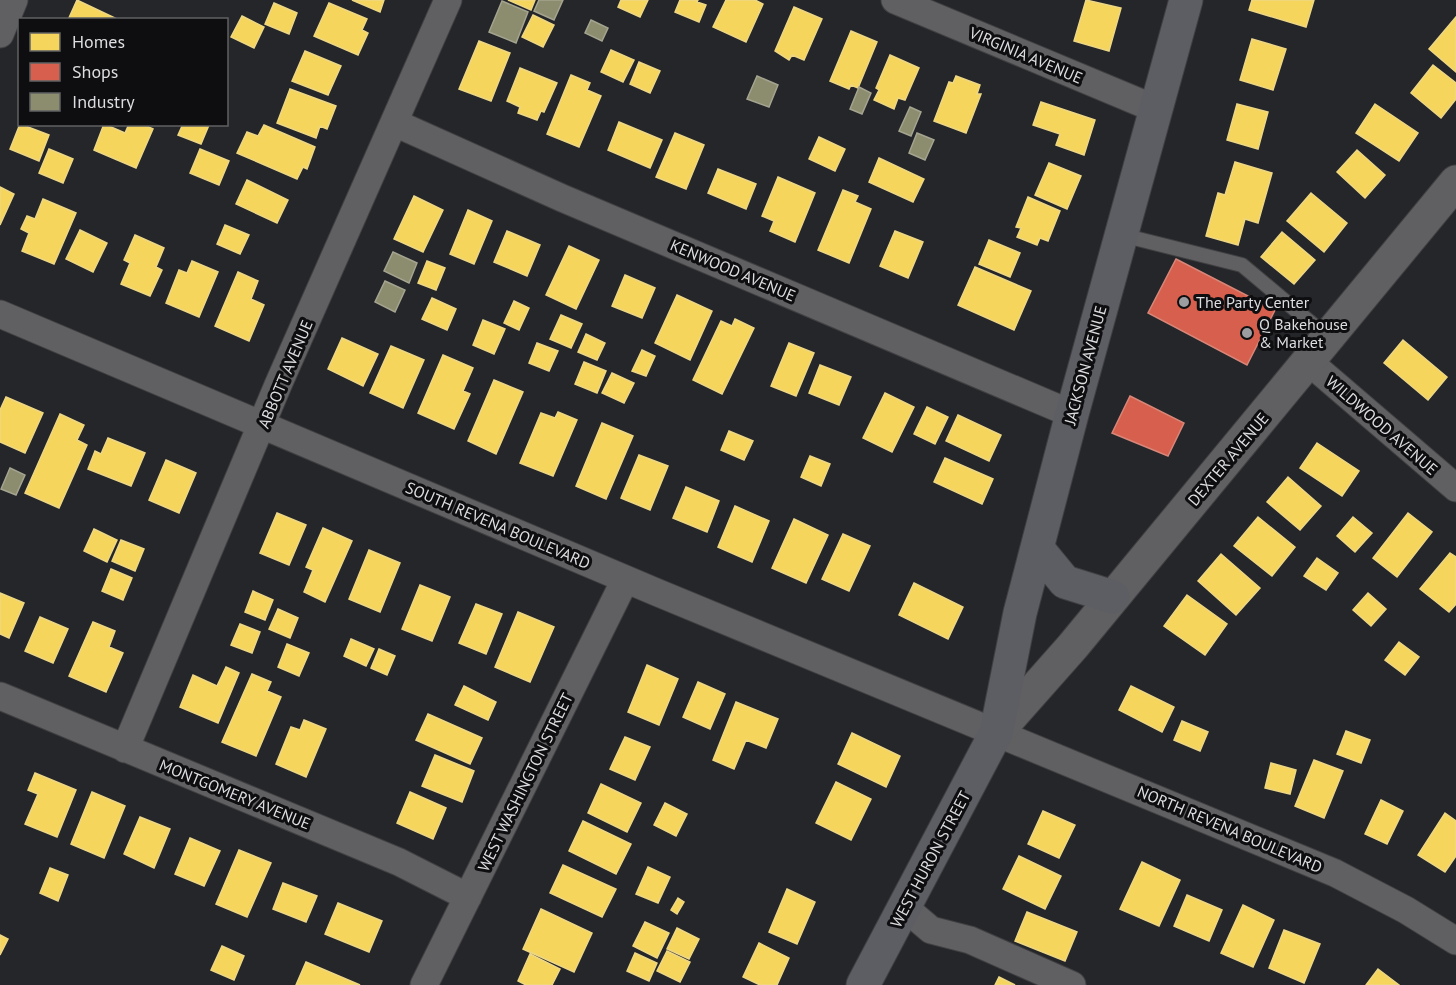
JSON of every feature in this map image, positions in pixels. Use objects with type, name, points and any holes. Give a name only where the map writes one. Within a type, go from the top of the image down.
[{"type":"main road","name":"JACKSON AVENUE","points":[[996,734],[1018,620],[1186,0]]},
{"type":"main road","name":"DEXTER AVENUE","points":[[996,734],[1319,350],[1456,182]]},
{"type":"main road","points":[[1037,548],[1065,582],[1113,597]]},
{"type":"main road","name":"WEST HURON STREET","points":[[863,985],[996,734]]},
{"type":"street","points":[[0,34],[15,0]]},
{"type":"street","name":"ABBOTT AVENUE","points":[[125,749],[263,424],[448,0]]},
{"type":"street","name":"VIRGINIA AVENUE","points":[[895,0],[1158,110]]},
{"type":"street","name":"KENWOOD AVENUE","points":[[395,123],[572,203],[1072,414]]},
{"type":"street","name":"SOUTH REVENA BOULEVARD","points":[[0,314],[996,734]]},
{"type":"street","name":"WILDWOOD AVENUE","points":[[1319,350],[1456,488]]},
{"type":"street","name":"WEST WASHINGTON STREET","points":[[424,985],[625,579]]},
{"type":"street","name":"MONTGOMERY AVENUE","points":[[0,696],[399,862],[468,897]]},
{"type":"street","name":"NORTH REVENA BOULEVARD","points":[[996,734],[1335,873],[1406,910],[1456,941]]},
{"type":"street","points":[[904,907],[931,930],[969,940],[1072,985]]},
{"type":"lane","points":[[1122,235],[1242,265],[1319,350]]},
{"type":"building: Homes","points":[[77,0],[115,18],[69,18]]},
{"type":"building: Homes","points":[[352,0],[384,0],[380,12]]},
{"type":"building: Homes","points":[[508,0],[535,0],[531,10]]},
{"type":"building: Homes","points":[[621,0],[648,0],[640,17],[618,7]]},
{"type":"building: Homes","points":[[680,0],[698,0],[697,2],[706,5],[699,22],[675,12]]},
{"type":"building: Homes","points":[[726,0],[755,0],[763,4],[746,42],[713,27]]},
{"type":"building: Homes","points":[[1086,0],[1121,8],[1109,51],[1074,41]]},
{"type":"building: Homes","points":[[1252,0],[1314,0],[1306,27],[1249,10]]},
{"type":"building: Homes","points":[[274,3],[297,13],[289,34],[265,24]]},
{"type":"building: Homes","points":[[329,3],[367,19],[362,30],[368,33],[358,55],[314,36]]},
{"type":"building: Homes","points":[[794,7],[822,19],[804,60],[792,55],[789,60],[775,51]]},
{"type":"building: Homes","points":[[533,15],[554,25],[543,47],[522,37]]},
{"type":"building: Homes","points":[[242,16],[264,27],[254,48],[231,37]]},
{"type":"building: Homes","points":[[1456,17],[1456,72],[1429,49]]},
{"type":"building: Homes","points":[[851,31],[877,42],[858,88],[851,85],[849,89],[830,81]]},
{"type":"building: Homes","points":[[1252,39],[1286,49],[1273,90],[1240,80]]},
{"type":"building: Homes","points":[[479,41],[510,53],[491,101],[459,89]]},
{"type":"building: Homes","points":[[611,50],[634,60],[623,82],[601,72]]},
{"type":"building: Homes","points":[[305,51],[341,66],[328,95],[292,81]]},
{"type":"building: Homes","points":[[890,55],[919,68],[905,100],[898,98],[894,109],[874,100],[879,90],[876,88]]},
{"type":"building: Homes","points":[[639,62],[660,71],[650,93],[630,84]]},
{"type":"building: Homes","points":[[1433,65],[1456,83],[1456,99],[1441,118],[1411,93]]},
{"type":"building: Homes","points":[[520,68],[557,83],[544,112],[541,111],[537,120],[518,113],[520,107],[507,101]]},
{"type":"building: Homes","points":[[571,75],[590,83],[587,90],[601,96],[579,147],[547,134]]},
{"type":"building: Homes","points":[[956,76],[980,85],[977,94],[981,94],[966,133],[934,121],[949,82],[953,83]]},
{"type":"building: Homes","points":[[290,89],[336,106],[327,129],[320,126],[316,138],[277,123]]},
{"type":"building: Homes","points":[[1041,102],[1095,120],[1084,155],[1056,145],[1060,134],[1033,125]]},
{"type":"building: Homes","points":[[1237,104],[1268,112],[1258,149],[1227,140]]},
{"type":"building: Homes","points":[[1375,104],[1418,133],[1399,161],[1356,133]]},
{"type":"building: Homes","points":[[619,122],[662,140],[650,168],[608,150]]},
{"type":"building: Homes","points":[[264,125],[315,147],[307,169],[303,167],[297,179],[237,153],[247,132],[258,136]]},
{"type":"building: Homes","points":[[19,126],[49,135],[39,161],[10,149]]},
{"type":"building: Homes","points":[[103,126],[125,133],[128,126],[146,126],[153,129],[136,168],[94,150]]},
{"type":"building: Homes","points":[[182,126],[209,126],[201,144],[178,135]]},
{"type":"building: Homes","points":[[675,133],[704,145],[686,189],[656,177]]},
{"type":"building: Homes","points":[[819,137],[845,149],[835,171],[809,159]]},
{"type":"building: Homes","points":[[49,149],[73,159],[63,183],[39,173]]},
{"type":"building: Homes","points":[[200,149],[229,161],[219,185],[190,173]]},
{"type":"building: Homes","points":[[1357,150],[1385,175],[1365,198],[1337,172]]},
{"type":"building: Homes","points":[[879,158],[924,179],[913,202],[869,182]]},
{"type":"building: Homes","points":[[1235,162],[1272,173],[1258,223],[1245,219],[1238,245],[1206,236],[1218,193],[1225,195]]},
{"type":"building: Homes","points":[[1049,163],[1081,176],[1067,209],[1035,195]]},
{"type":"building: Homes","points":[[718,169],[756,184],[746,209],[708,193]]},
{"type":"building: Homes","points":[[778,177],[815,193],[795,242],[770,231],[774,221],[762,216]]},
{"type":"building: Homes","points":[[247,180],[288,200],[277,223],[236,204]]},
{"type":"building: Homes","points":[[0,187],[14,194],[0,225]]},
{"type":"building: Homes","points":[[843,190],[858,196],[855,202],[871,209],[849,263],[818,250]]},
{"type":"building: Homes","points":[[1311,193],[1347,223],[1324,252],[1287,221]]},
{"type":"building: Homes","points":[[414,196],[443,210],[423,252],[394,239]]},
{"type":"building: Homes","points":[[1028,197],[1060,211],[1048,241],[1040,238],[1037,245],[1017,237],[1021,228],[1016,227]]},
{"type":"building: Homes","points":[[43,199],[76,213],[54,264],[22,251],[29,233],[21,229],[27,216],[35,219]]},
{"type":"building: Homes","points":[[468,210],[492,221],[474,264],[450,254]]},
{"type":"building: Homes","points":[[225,225],[249,235],[240,254],[217,244]]},
{"type":"building: Homes","points":[[80,230],[107,243],[93,272],[66,259]]},
{"type":"building: Homes","points":[[507,231],[540,245],[527,276],[494,262]]},
{"type":"building: Homes","points":[[895,231],[923,242],[908,278],[880,266]]},
{"type":"building: Homes","points":[[1282,232],[1315,260],[1294,284],[1261,257]]},
{"type":"building: Homes","points":[[135,235],[164,248],[156,267],[162,270],[150,296],[121,284],[130,263],[124,260]]},
{"type":"building: Homes","points":[[989,240],[1020,253],[1010,277],[979,264]]},
{"type":"building: Homes","points":[[569,246],[599,260],[576,309],[546,295]]},
{"type":"building: Homes","points":[[192,261],[218,272],[199,317],[166,303],[179,270],[187,273]]},
{"type":"building: Homes","points":[[427,261],[445,268],[436,290],[418,283]]},
{"type":"building: Homes","points":[[975,267],[1031,291],[1014,330],[958,305]]},
{"type":"building: Homes","points":[[238,272],[258,281],[251,299],[264,305],[249,341],[215,326]]},
{"type":"building: Homes","points":[[625,275],[655,288],[642,318],[612,306]]},
{"type":"building: Homes","points":[[677,295],[712,311],[690,360],[655,343]]},
{"type":"building: Homes","points":[[432,298],[456,309],[447,330],[422,319]]},
{"type":"building: Homes","points":[[514,301],[529,308],[519,330],[504,323]]},
{"type":"building: Homes","points":[[561,315],[582,324],[571,348],[550,339]]},
{"type":"building: Homes","points":[[735,319],[754,328],[722,394],[693,380],[721,321],[732,326]]},
{"type":"building: Homes","points":[[483,320],[505,329],[494,354],[473,345]]},
{"type":"building: Homes","points":[[586,334],[605,343],[597,360],[578,352]]},
{"type":"building: Homes","points":[[342,338],[378,354],[363,386],[328,369]]},
{"type":"building: Homes","points":[[1403,340],[1447,377],[1428,400],[1384,363]]},
{"type":"building: Homes","points":[[537,343],[558,351],[549,371],[529,363]]},
{"type":"building: Homes","points":[[789,343],[814,353],[796,396],[771,386]]},
{"type":"building: Homes","points":[[391,346],[424,360],[403,408],[370,393]]},
{"type":"building: Homes","points":[[642,350],[655,356],[646,376],[632,371]]},
{"type":"building: Homes","points":[[443,355],[473,368],[463,391],[470,394],[454,429],[418,413]]},
{"type":"building: Homes","points":[[584,362],[606,371],[597,393],[575,384]]},
{"type":"building: Homes","points":[[820,365],[851,377],[839,405],[809,393]]},
{"type":"building: Homes","points":[[612,373],[634,383],[624,403],[602,393]]},
{"type":"building: Homes","points":[[494,380],[523,392],[496,454],[468,441]]},
{"type":"building: Homes","points":[[885,393],[914,407],[892,452],[863,438]]},
{"type":"building: Homes","points":[[6,397],[43,413],[25,453],[0,442],[0,410]]},
{"type":"building: Homes","points":[[927,407],[948,417],[935,444],[914,434]]},
{"type":"building: Homes","points":[[558,412],[577,420],[553,476],[520,463],[541,413],[555,418]]},
{"type":"building: Homes","points":[[60,414],[84,425],[77,440],[87,445],[59,508],[25,493]]},
{"type":"building: Homes","points":[[958,415],[1001,435],[989,461],[946,441]]},
{"type":"building: Homes","points":[[602,423],[633,436],[606,499],[576,486]]},
{"type":"building: Homes","points":[[729,431],[753,441],[744,460],[721,450]]},
{"type":"building: Homes","points":[[108,438],[145,453],[131,486],[88,469],[95,451],[101,454]]},
{"type":"building: Homes","points":[[1317,443],[1359,471],[1342,496],[1300,468]]},
{"type":"building: Homes","points":[[639,455],[668,466],[650,510],[621,498]]},
{"type":"building: Homes","points":[[810,456],[830,464],[821,486],[801,477]]},
{"type":"building: Homes","points":[[945,458],[993,479],[982,504],[934,482]]},
{"type":"building: Homes","points":[[166,460],[196,473],[179,513],[149,500]]},
{"type":"building: Homes","points":[[1288,477],[1321,506],[1300,530],[1267,502]]},
{"type":"building: Homes","points":[[686,487],[719,501],[707,532],[673,518]]},
{"type":"building: Homes","points":[[735,506],[769,521],[752,562],[718,547]]},
{"type":"building: Homes","points":[[277,513],[306,525],[289,565],[260,553]]},
{"type":"building: Homes","points":[[1408,513],[1432,532],[1397,577],[1373,558]]},
{"type":"building: Homes","points":[[1258,517],[1295,547],[1272,576],[1234,546]]},
{"type":"building: Homes","points":[[1353,517],[1372,533],[1355,552],[1337,536]]},
{"type":"building: Homes","points":[[794,519],[828,535],[806,583],[772,568]]},
{"type":"building: Homes","points":[[323,528],[352,541],[325,602],[304,592],[313,570],[306,567]]},
{"type":"building: Homes","points":[[94,529],[117,540],[107,562],[84,551]]},
{"type":"building: Homes","points":[[843,534],[870,546],[849,591],[822,579]]},
{"type":"building: Homes","points":[[121,540],[144,549],[135,571],[112,561]]},
{"type":"building: Homes","points":[[369,550],[400,563],[380,612],[349,599]]},
{"type":"building: Homes","points":[[1450,553],[1456,557],[1456,604],[1449,612],[1420,589]]},
{"type":"building: Homes","points":[[1221,554],[1260,588],[1236,615],[1198,581]]},
{"type":"building: Homes","points":[[1317,558],[1338,573],[1326,590],[1304,576]]},
{"type":"building: Homes","points":[[111,569],[132,578],[123,600],[102,591]]},
{"type":"building: Homes","points":[[914,583],[963,607],[948,639],[899,615]]},
{"type":"building: Homes","points":[[420,585],[450,597],[432,641],[402,629]]},
{"type":"building: Homes","points":[[253,591],[273,600],[265,620],[245,612]]},
{"type":"building: Homes","points":[[0,593],[24,603],[9,638],[0,634]]},
{"type":"building: Homes","points":[[1368,593],[1386,609],[1371,626],[1353,610]]},
{"type":"building: Homes","points":[[1187,595],[1227,624],[1205,655],[1164,626]]},
{"type":"building: Homes","points":[[476,604],[502,614],[486,654],[459,643]]},
{"type":"building: Homes","points":[[278,609],[298,618],[290,638],[269,629]]},
{"type":"building: Homes","points":[[518,612],[554,627],[530,682],[495,667]]},
{"type":"building: Homes","points":[[40,617],[68,629],[53,663],[25,651]]},
{"type":"building: Homes","points":[[93,622],[115,631],[109,647],[123,653],[106,692],[69,676]]},
{"type":"building: Homes","points":[[240,624],[260,632],[252,653],[231,645]]},
{"type":"building: Homes","points":[[351,639],[374,649],[366,666],[344,656]]},
{"type":"building: Homes","points":[[1399,642],[1419,657],[1405,675],[1385,660]]},
{"type":"building: Homes","points":[[287,644],[309,653],[299,676],[278,667]]},
{"type":"building: Homes","points":[[379,649],[395,656],[387,675],[371,668]]},
{"type":"building: Homes","points":[[647,665],[678,679],[659,725],[628,712]]},
{"type":"building: Homes","points":[[226,667],[239,673],[218,723],[180,707],[193,675],[217,686]]},
{"type":"building: Homes","points":[[252,674],[271,682],[267,691],[281,697],[256,756],[222,742]]},
{"type":"building: Homes","points":[[698,682],[725,694],[710,729],[683,717]]},
{"type":"building: Homes","points":[[464,686],[496,702],[488,720],[455,705]]},
{"type":"building: Homes","points":[[1131,686],[1174,707],[1162,732],[1119,710]]},
{"type":"building: Homes","points":[[736,702],[778,719],[766,748],[746,740],[734,769],[713,760]]},
{"type":"building: Homes","points":[[428,714],[482,738],[470,764],[416,740]]},
{"type":"building: Homes","points":[[304,720],[326,729],[306,777],[276,764],[291,727],[300,730]]},
{"type":"building: Homes","points":[[1182,721],[1208,732],[1200,751],[1174,740]]},
{"type":"building: Homes","points":[[1346,731],[1370,740],[1361,763],[1337,754]]},
{"type":"building: Homes","points":[[852,733],[900,756],[886,787],[838,764]]},
{"type":"building: Homes","points":[[625,737],[650,747],[635,780],[610,769]]},
{"type":"building: Homes","points":[[435,755],[474,771],[462,802],[422,786]]},
{"type":"building: Homes","points":[[1314,760],[1343,771],[1324,818],[1295,806]]},
{"type":"building: Homes","points":[[1271,763],[1296,770],[1290,794],[1265,788]]},
{"type":"building: Homes","points":[[35,773],[76,790],[57,837],[25,824],[38,794],[28,790]]},
{"type":"building: Homes","points":[[836,782],[871,799],[851,840],[816,823]]},
{"type":"building: Homes","points":[[601,784],[641,803],[627,832],[588,813]]},
{"type":"building: Homes","points":[[92,792],[125,806],[104,858],[71,844]]},
{"type":"building: Homes","points":[[410,792],[446,808],[433,839],[397,823]]},
{"type":"building: Homes","points":[[1381,800],[1403,811],[1387,844],[1365,834]]},
{"type":"building: Homes","points":[[665,803],[687,814],[676,836],[654,825]]},
{"type":"building: Homes","points":[[1043,811],[1075,825],[1059,858],[1028,844]]},
{"type":"building: Homes","points":[[1445,813],[1456,821],[1456,856],[1445,872],[1418,855]]},
{"type":"building: Homes","points":[[140,817],[170,829],[154,868],[124,854]]},
{"type":"building: Homes","points":[[583,821],[631,844],[616,874],[569,851]]},
{"type":"building: Homes","points":[[190,838],[220,851],[204,886],[175,874]]},
{"type":"building: Homes","points":[[239,850],[271,863],[247,917],[216,904]]},
{"type":"building: Homes","points":[[1019,856],[1061,876],[1045,909],[1003,889]]},
{"type":"building: Homes","points":[[1142,862],[1180,880],[1159,926],[1120,909]]},
{"type":"building: Homes","points":[[563,865],[616,889],[602,917],[550,893]]},
{"type":"building: Homes","points":[[648,867],[670,877],[658,903],[636,894]]},
{"type":"building: Homes","points":[[50,868],[68,875],[58,901],[40,893]]},
{"type":"building: Homes","points":[[283,883],[317,896],[306,922],[273,909]]},
{"type":"building: Homes","points":[[787,889],[815,902],[797,944],[769,932]]},
{"type":"building: Homes","points":[[1187,895],[1222,910],[1209,941],[1174,926]]},
{"type":"building: Homes","points":[[678,898],[684,902],[677,914],[671,910]]},
{"type":"building: Homes","points":[[338,903],[382,921],[369,952],[325,934]]},
{"type":"building: Homes","points":[[1243,905],[1274,920],[1253,967],[1221,953]]},
{"type":"building: Homes","points":[[541,909],[592,933],[574,972],[523,949]]},
{"type":"building: Homes","points":[[1027,912],[1077,932],[1065,961],[1015,941]]},
{"type":"building: Homes","points":[[645,922],[669,933],[657,958],[633,946]]},
{"type":"building: Homes","points":[[677,928],[699,939],[689,959],[667,949]]},
{"type":"building: Homes","points":[[1284,930],[1320,944],[1304,983],[1269,968]]},
{"type":"building: Homes","points":[[0,935],[8,939],[0,955]]},
{"type":"building: Homes","points":[[759,943],[789,958],[777,985],[760,985],[743,977]]},
{"type":"building: Homes","points":[[222,946],[244,956],[234,980],[211,970]]},
{"type":"building: Homes","points":[[667,951],[690,962],[680,982],[657,971]]},
{"type":"building: Homes","points":[[635,953],[657,963],[649,981],[627,971]]},
{"type":"building: Homes","points":[[530,954],[560,969],[552,985],[526,985],[518,981]]},
{"type":"building: Homes","points":[[306,962],[360,985],[296,985]]},
{"type":"building: Homes","points":[[1378,969],[1399,985],[1366,985]]},
{"type":"building: Homes","points":[[999,977],[1015,985],[995,985]]},
{"type":"building: Shops","points":[[1176,259],[1275,310],[1247,365],[1148,313]]},
{"type":"building: Shops","points":[[1130,396],[1184,423],[1168,456],[1112,433]]},
{"type":"building: Industry","points":[[539,0],[563,0],[554,20],[534,11]]},
{"type":"building: Industry","points":[[502,1],[528,12],[516,43],[489,32]]},
{"type":"building: Industry","points":[[591,20],[608,28],[602,41],[585,33]]},
{"type":"building: Industry","points":[[757,76],[778,85],[769,107],[747,99]]},
{"type":"building: Industry","points":[[859,87],[871,93],[862,114],[850,109]]},
{"type":"building: Industry","points":[[910,107],[921,112],[911,136],[899,131]]},
{"type":"building: Industry","points":[[917,133],[934,140],[925,160],[909,153]]},
{"type":"building: Industry","points":[[393,252],[417,263],[409,283],[384,271]]},
{"type":"building: Industry","points":[[385,281],[405,290],[395,312],[375,302]]},
{"type":"building: Industry","points":[[10,468],[25,475],[16,495],[1,489]]},
{"type":"place","name":"The Party Center","points":[[1184,302]]},
{"type":"place","name":"Q Bakehouse & Market","points":[[1247,333]]}]
